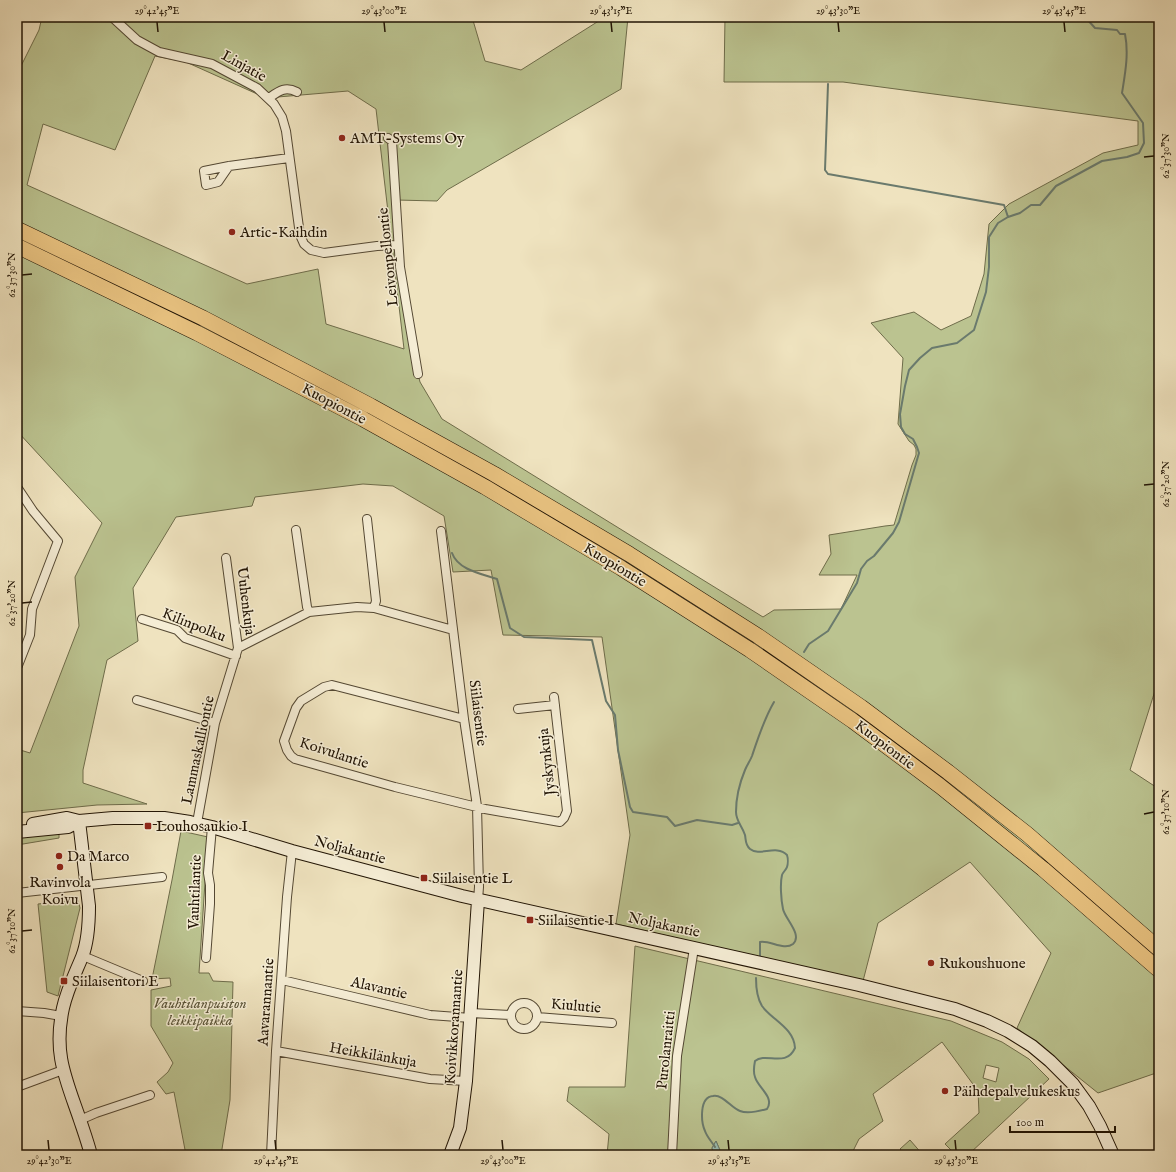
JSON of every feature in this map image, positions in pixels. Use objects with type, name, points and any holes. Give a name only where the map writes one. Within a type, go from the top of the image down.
[{"type":"highway","name":"Kuopiontie","points":[[17,229],[203,318],[370,406],[494,474],[636,558],[758,636],[861,707],[948,772],[1027,834],[1159,949]]},
{"type":"highway","name":"Kuopiontie","points":[[17,246],[197,333],[363,419],[485,487],[621,568],[756,654],[852,721],[934,781],[1043,869],[1159,970]]},
{"type":"main road","name":"Noljakantie","points":[[17,832],[68,827],[78,822],[130,817],[164,818],[197,823],[292,851],[478,900],[859,985],[955,1009],[1008,1031],[1032,1046],[1050,1060],[1073,1084],[1093,1112],[1113,1155]]},
{"type":"main road","name":"Noljakantie","points":[[17,827],[67,818],[78,822]]},
{"type":"main road","points":[[78,822],[89,918],[83,956],[69,986],[62,1016],[60,1043],[63,1070],[92,1155]]},
{"type":"main road","name":"Koivikkorannantie","points":[[450,1155],[460,1128],[466,1081],[478,900]]},
{"type":"street","name":"Linjatie","points":[[112,17],[137,40],[159,52],[212,64],[257,88],[269,98],[279,111],[284,124],[300,235],[304,244],[311,250],[324,253],[377,246],[398,245]]},
{"type":"street","points":[[269,98],[284,89],[297,92]]},
{"type":"street","name":"Leivonpellontie","points":[[388,138],[392,141],[400,267],[418,374]]},
{"type":"street","points":[[229,166],[289,158]]},
{"type":"street","points":[[17,487],[33,511],[58,541],[32,609],[30,635],[17,668]]},
{"type":"street","points":[[367,519],[376,601],[374,608]]},
{"type":"street","points":[[296,530],[309,612]]},
{"type":"street","name":"Siilaisentie","points":[[441,531],[464,719],[477,806],[478,900]]},
{"type":"street","name":"Uuhenkuja","points":[[226,558],[237,652]]},
{"type":"street","points":[[237,652],[309,612],[357,607],[374,608],[453,630]]},
{"type":"street","name":"Kilinpolku","points":[[142,620],[177,630],[185,638],[237,652]]},
{"type":"street","name":"Lammaskalliontie","points":[[197,823],[215,723],[237,652]]},
{"type":"street","name":"Koivulantie","points":[[464,719],[332,685],[324,687],[301,701],[296,708],[284,741],[285,747],[295,759],[396,787],[477,806]]},
{"type":"street","points":[[137,700],[215,723]]},
{"type":"street","name":"Jyskynkuja","points":[[477,806],[485,809],[560,822],[564,818],[567,811],[554,701],[518,709]]},
{"type":"street","name":"Vauhtilantie","points":[[206,958],[210,904],[210,877],[208,873],[212,827]]},
{"type":"street","name":"Aavarannantie","points":[[271,1155],[276,1051],[287,897],[292,851]]},
{"type":"street","points":[[17,893],[162,877]]},
{"type":"street","name":"Purolanraitti","points":[[672,1155],[677,1056],[694,948]]},
{"type":"street","points":[[83,956],[143,981]]},
{"type":"street","name":"Alavantie","points":[[282,980],[430,1015],[471,1016]]},
{"type":"street","points":[[526,1004],[534,1008],[537,1017],[531,1027],[524,1030],[519,1029],[513,1024],[510,1015],[516,1006],[526,1004]]},
{"type":"street","points":[[17,1012],[44,1013],[62,1016]]},
{"type":"street","points":[[471,1016],[510,1015]]},
{"type":"street","name":"Kiulutie","points":[[537,1017],[612,1023]]},
{"type":"street","name":"Heikkilänkuja","points":[[276,1051],[430,1079],[466,1081]]},
{"type":"street","points":[[17,1087],[63,1070]]},
{"type":"street","points":[[80,1120],[150,1095]]},
{"type":"green space","points":[[42,17],[472,17],[485,61],[521,70],[605,17],[628,17],[621,89],[447,190],[437,201],[396,200],[398,245],[418,374],[420,382],[442,419],[763,617],[774,610],[841,609],[857,575],[819,575],[831,554],[829,535],[894,525],[916,455],[916,449],[898,424],[903,358],[871,323],[914,312],[941,330],[971,316],[984,274],[989,224],[1009,204],[1103,153],[1138,145],[1138,121],[843,82],[724,82],[725,17],[1159,17],[1159,678],[1130,770],[1159,789],[1159,1072],[1098,1093],[1017,1028],[1051,953],[970,862],[878,923],[863,981],[616,924],[630,835],[602,637],[503,635],[491,570],[453,572],[444,516],[393,486],[363,484],[255,497],[252,506],[176,517],[133,588],[138,641],[107,660],[83,770],[83,783],[147,804],[97,805],[17,813],[17,749],[30,753],[79,626],[75,577],[102,523],[17,431],[17,74],[39,30]],"holes":[[[155,56],[186,62],[266,98],[348,91],[376,109],[404,349],[326,324],[318,269],[247,284],[27,185],[43,124],[115,150]]]},
{"type":"green space","points":[[59,831],[59,838],[17,845],[17,835]]},
{"type":"green space","name":"Vauhtilanpuiston leikkipaikka","points":[[181,831],[208,837],[199,973],[209,973],[213,981],[233,982],[230,1100],[221,1155],[186,1155],[174,1092],[166,1094],[157,1082],[168,1072],[173,1063],[151,1026],[151,990],[171,986],[170,978],[152,979]]},
{"type":"green space","points":[[78,900],[80,908],[58,996],[47,992],[38,904]]},
{"type":"green space","points":[[635,946],[951,1021],[1002,1042],[1029,1059],[1049,1079],[968,1155],[956,1155],[945,1144],[979,1113],[978,1091],[942,1042],[873,1094],[883,1121],[859,1139],[851,1155],[722,1155],[716,1141],[712,1148],[714,1155],[607,1155],[609,1134],[567,1101],[569,1087],[625,1087]],"holes":[[[986,1065],[999,1068],[996,1082],[983,1078]]]},
{"type":"green space","points":[[910,1140],[923,1155],[905,1155],[900,1149]]},
{"type":"water","points":[[716,1141],[722,1155],[714,1155],[712,1148]]},
{"type":"waterway","points":[[804,652],[809,644],[828,631],[857,583],[861,569],[893,533],[899,522],[919,453],[913,439],[905,434],[901,427],[900,414],[909,370],[932,348],[957,343],[974,330],[986,292],[989,267],[989,237],[998,223],[1008,217],[1020,213],[1031,205],[1040,205],[1056,186],[1102,161],[1127,157],[1139,153],[1144,143],[1143,123],[1122,93],[1127,56],[1125,34],[1120,34],[1117,30],[1095,28],[1085,17]]},
{"type":"waterway","points":[[828,84],[825,170],[828,174],[1004,205],[1008,217]]},
{"type":"waterway","points":[[452,553],[459,564],[478,573],[497,579],[510,628],[524,637],[592,640],[606,701],[615,715],[618,750],[630,807],[633,812],[667,817],[675,826],[697,820],[732,825],[738,823]]},
{"type":"waterway","points":[[760,956],[760,942],[789,946],[796,940],[795,932],[784,913],[782,901],[781,878],[787,866],[787,855],[783,852],[773,850],[758,852],[750,849],[746,844],[745,835],[736,815],[741,780],[752,756],[764,722],[774,702]]},
{"type":"waterway","points":[[715,1147],[707,1135],[702,1116],[703,1105],[708,1097],[720,1097],[743,1112],[754,1112],[767,1109],[769,1105],[768,1097],[754,1075],[755,1061],[765,1058],[781,1059],[791,1054],[795,1048],[791,1035],[762,1006],[757,992],[756,978]]},
{"type":"place","name":"AMT-Systems Oy","points":[[342,138]]},
{"type":"place","name":"Artic-Kaihdin","points":[[232,232]]},
{"type":"place","name":"Louhosaukio I","points":[[148,826]]},
{"type":"place","name":"Da Marco","points":[[59,856]]},
{"type":"place","name":"Ravinvola Koivu","points":[[60,867]]},
{"type":"place","name":"Siilaisentie L","points":[[424,878]]},
{"type":"place","name":"Siilaisentie I","points":[[530,920]]},
{"type":"place","name":"Rukoushuone","points":[[931,963]]},
{"type":"place","name":"Siilaisentori E","points":[[64,981]]},
{"type":"place","name":"Päihdepalvelukeskus","points":[[945,1091]]}]
